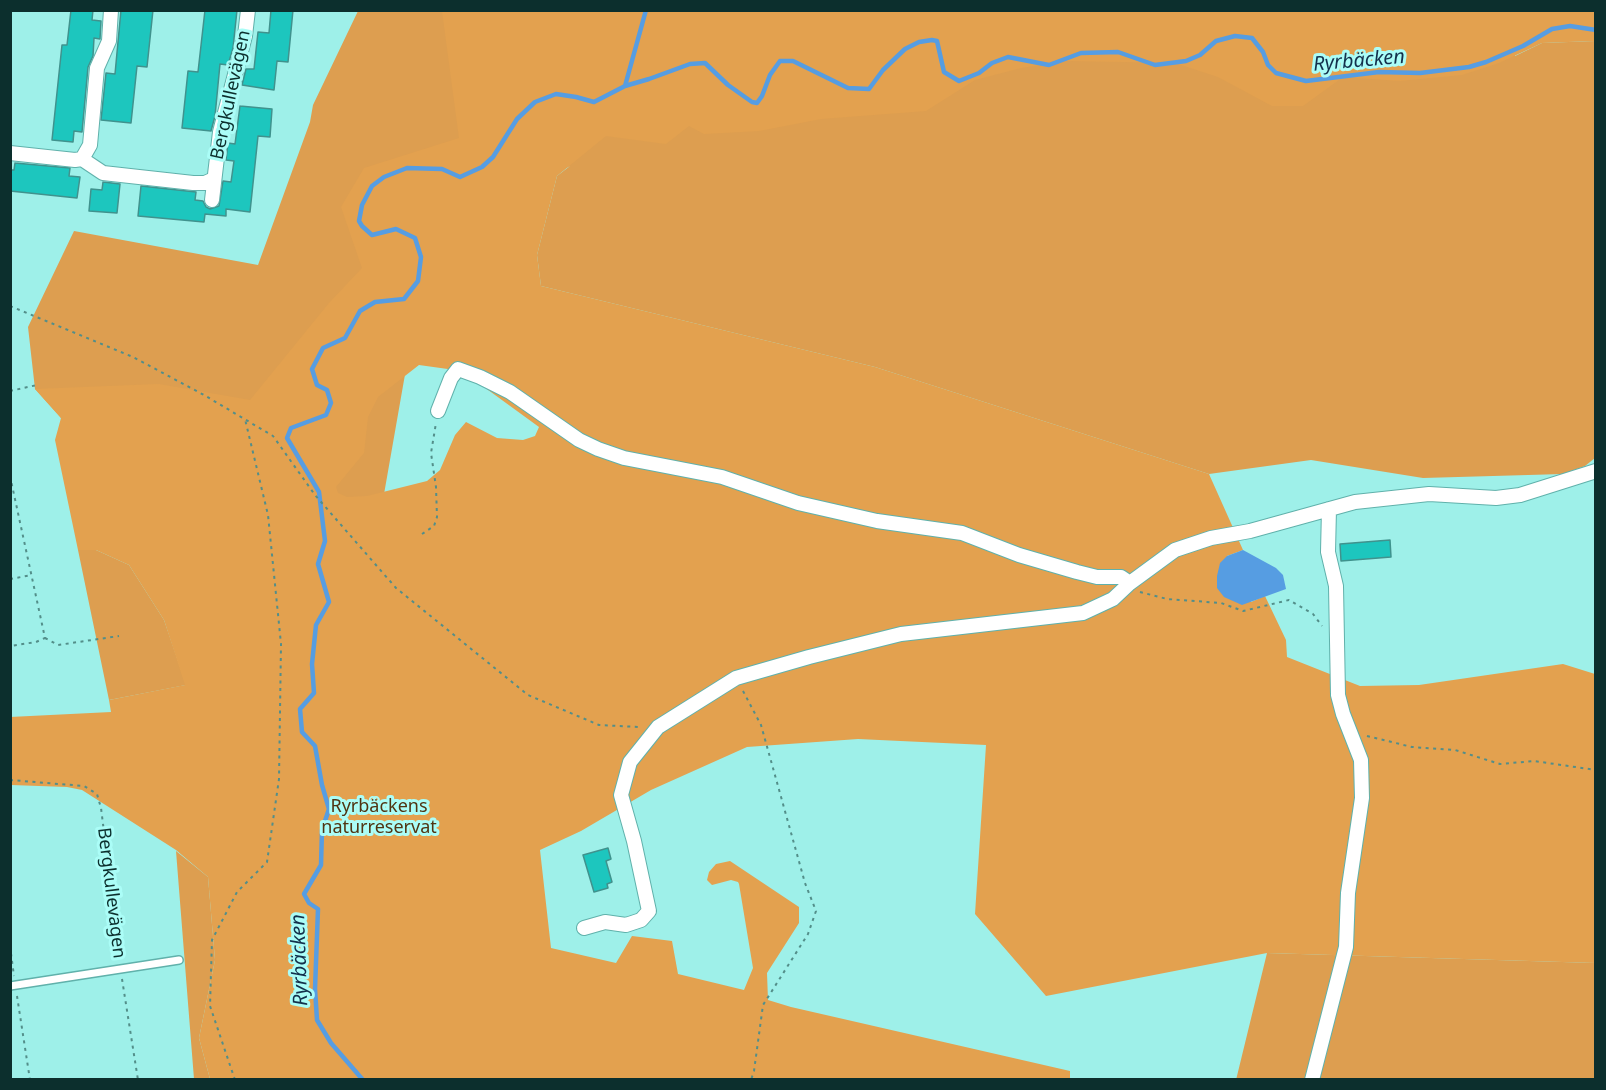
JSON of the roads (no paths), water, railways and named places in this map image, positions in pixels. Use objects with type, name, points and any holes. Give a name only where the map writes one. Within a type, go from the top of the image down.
[{"type":"street","points":[[82,159],[90,145],[97,68],[109,41],[111,10]]},
{"type":"street","name":"Bergkullevägen","points":[[212,200],[220,132],[245,36],[248,10]]},
{"type":"street","name":"Bergkullevägen","points":[[10,153],[82,159],[103,173],[193,183],[205,183],[214,179]]},
{"type":"street","points":[[438,411],[451,378],[458,369],[510,392],[579,440],[624,458],[722,477],[798,503],[877,521],[962,533],[1019,555],[1077,572],[1096,577],[1121,577],[1128,586]]},
{"type":"street","points":[[584,928],[604,922],[626,925],[641,920],[650,911],[621,795],[630,762],[658,728],[736,678],[901,634],[1083,613],[1113,599],[1175,550],[1211,538],[1250,531],[1355,502],[1429,494],[1496,498],[1520,495],[1596,471]]},
{"type":"street","points":[[1312,1080],[1346,947],[1348,893],[1362,798],[1361,760],[1338,695],[1336,586],[1328,552],[1329,509]]},
{"type":"lane","points":[[13,985],[179,960]]},
{"type":"water","points":[[1243,550],[1276,568],[1283,575],[1286,589],[1242,605],[1224,597],[1217,588],[1220,563],[1227,556]]},
{"type":"waterway","points":[[625,86],[646,10]]},
{"type":"waterway","name":"Ryrbäcken","points":[[363,1080],[331,1043],[317,1020],[315,989],[318,909],[309,903],[304,894],[321,865],[322,830],[329,809],[315,746],[302,732],[300,709],[314,693],[312,664],[316,625],[329,602],[318,564],[325,541],[319,492],[287,438],[291,428],[326,415],[331,403],[327,390],[317,385],[312,369],[323,348],[345,338],[360,311],[375,302],[404,299],[418,281],[421,257],[415,238],[396,229],[372,235],[359,221],[362,205],[372,186],[384,177],[407,168],[442,169],[460,177],[482,167],[493,157],[517,119],[535,102],[556,94],[594,102],[625,86],[690,64],[705,63],[728,85],[757,103],[770,75],[780,61],[793,61],[848,88],[869,89],[883,70],[905,49],[919,42],[932,40],[937,41],[944,72],[959,81],[1008,57],[1049,65],[1081,53],[1118,52],[1155,65],[1186,61],[1200,55],[1216,41],[1235,36],[1252,38],[1263,52],[1268,65],[1276,73],[1306,81],[1379,72],[1420,73],[1469,67],[1523,46],[1552,29],[1570,26],[1596,30]]},
{"type":"park label","name":"Ryrbäckens naturreservat","points":[[379,817]]}]
